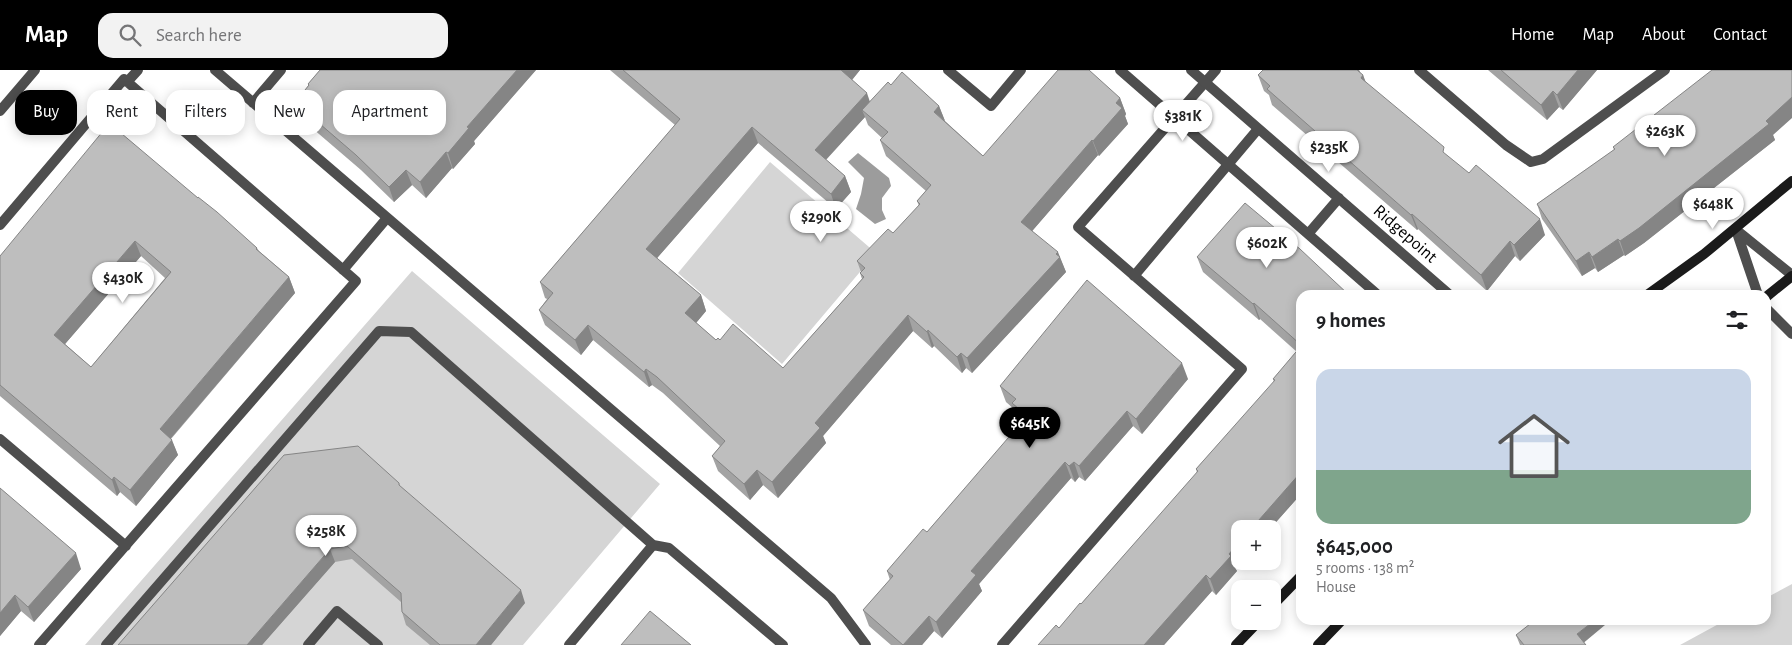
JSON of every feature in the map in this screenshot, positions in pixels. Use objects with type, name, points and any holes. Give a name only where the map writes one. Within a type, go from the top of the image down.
[{"type":"main road","points":[[1654,290],[1704,254],[1792,181]]},
{"type":"main road","points":[[1771,293],[1792,275]]},
{"type":"main road","points":[[1281,597],[1296,581]]},
{"type":"main road","points":[[1318,645],[1337,625]]},
{"type":"main road","points":[[1236,645],[1250,630]]},
{"type":"street","points":[[0,111],[35,70]]},
{"type":"street","points":[[127,82],[138,70]]},
{"type":"street","points":[[215,70],[831,598],[866,645]]},
{"type":"street","points":[[253,103],[281,70]]},
{"type":"street","points":[[948,70],[991,106],[1021,70]]},
{"type":"street","points":[[1120,70],[1372,290]]},
{"type":"street","name":"Ridgepoint","points":[[1192,70],[1444,290]]},
{"type":"street","points":[[1002,645],[1242,369],[1078,227],[1216,70]]},
{"type":"street","points":[[1419,70],[1506,146],[1531,162],[1543,159],[1665,70]]},
{"type":"street","points":[[0,225],[124,79],[356,281],[39,645]]},
{"type":"street","points":[[1134,276],[1258,129]]},
{"type":"street","points":[[1308,234],[1339,198]]},
{"type":"street","points":[[343,270],[387,218]]},
{"type":"street","points":[[1735,229],[1792,275]]},
{"type":"street","points":[[1735,229],[1756,290]]},
{"type":"street","points":[[1771,313],[1792,334]]},
{"type":"street","points":[[106,645],[378,331],[411,332],[653,545],[669,548],[783,645]]},
{"type":"street","points":[[0,439],[126,546]]},
{"type":"street","points":[[569,645],[653,545]]},
{"type":"street","points":[[308,645],[337,611],[378,645]]},
{"type":"shaded area","points":[[858,153],[889,178],[891,186],[882,198],[882,210],[886,219],[875,224],[856,209],[864,178],[848,162]]},
{"type":"shaded area","points":[[770,162],[876,253],[782,364],[678,273]]},
{"type":"shaded area","points":[[412,271],[660,484],[523,645],[85,645]]},
{"type":"shaded area","points":[[1792,584],[1792,645],[1680,645],[1717,625],[1771,625],[1771,595]]},
{"type":"building","points":[[320,70],[517,70],[467,127],[469,128],[448,153],[446,152],[420,182],[406,170],[389,187],[323,127],[323,90],[305,90]]},
{"type":"building","points":[[623,70],[841,70],[867,93],[815,150],[845,176],[831,194],[752,127],[646,249],[701,295],[685,313],[716,340],[718,338],[720,340],[733,324],[783,368],[864,277],[860,273],[865,268],[857,261],[888,229],[893,233],[920,204],[917,201],[931,185],[880,140],[888,132],[862,110],[888,82],[891,85],[902,72],[939,106],[934,112],[983,156],[1058,70],[1089,70],[1120,98],[1116,103],[1122,108],[1021,222],[1058,252],[1056,254],[1060,257],[967,358],[961,353],[957,357],[928,330],[927,332],[908,315],[815,423],[820,428],[772,482],[757,470],[744,484],[712,456],[725,441],[657,377],[646,369],[644,372],[588,325],[575,340],[539,310],[553,293],[540,282],[680,119]]},
{"type":"building","points":[[1263,70],[1357,70],[1363,75],[1361,78],[1444,147],[1443,152],[1469,173],[1476,165],[1540,219],[1514,245],[1510,241],[1481,275],[1267,89],[1270,86],[1258,75]]},
{"type":"building","points":[[1501,70],[1578,70],[1557,95],[1553,91],[1541,105]]},
{"type":"building","points":[[1712,70],[1792,70],[1792,97],[1766,121],[1769,124],[1639,228],[1620,241],[1618,239],[1592,257],[1589,252],[1576,261],[1537,204],[1615,149],[1613,147]]},
{"type":"building","points":[[100,135],[123,135],[217,212],[289,277],[160,429],[172,440],[130,490],[114,477],[112,480],[0,385],[0,256]],"holes":[[[135,241],[171,272],[91,367],[54,335]]]},
{"type":"building","points":[[1245,203],[1300,249],[1344,290],[1296,290],[1296,341],[1254,303],[1197,257]]},
{"type":"building","points":[[1087,280],[1182,363],[1136,419],[1127,411],[1079,466],[1074,462],[1069,466],[1065,462],[971,571],[976,575],[936,622],[929,616],[903,645],[863,610],[893,576],[887,571],[923,529],[927,532],[1027,416],[1012,403],[1016,399],[1000,386]]},
{"type":"building","points":[[1296,352],[1296,478],[1259,520],[1231,520],[1231,552],[1229,554],[1231,556],[1210,579],[1206,575],[1144,645],[1038,645],[1056,625],[1059,628],[1081,604],[1275,380],[1273,379]]},
{"type":"building","points":[[358,446],[399,485],[521,590],[476,645],[440,645],[402,612],[401,593],[347,546],[330,549],[247,645],[118,645],[284,455]]},
{"type":"building","points":[[0,488],[76,553],[28,607],[15,595],[0,613]]},
{"type":"building","points":[[650,611],[691,645],[621,645]]},
{"type":"building","points":[[1529,625],[1589,625],[1577,634],[1586,645],[1524,645],[1516,635]]}]
